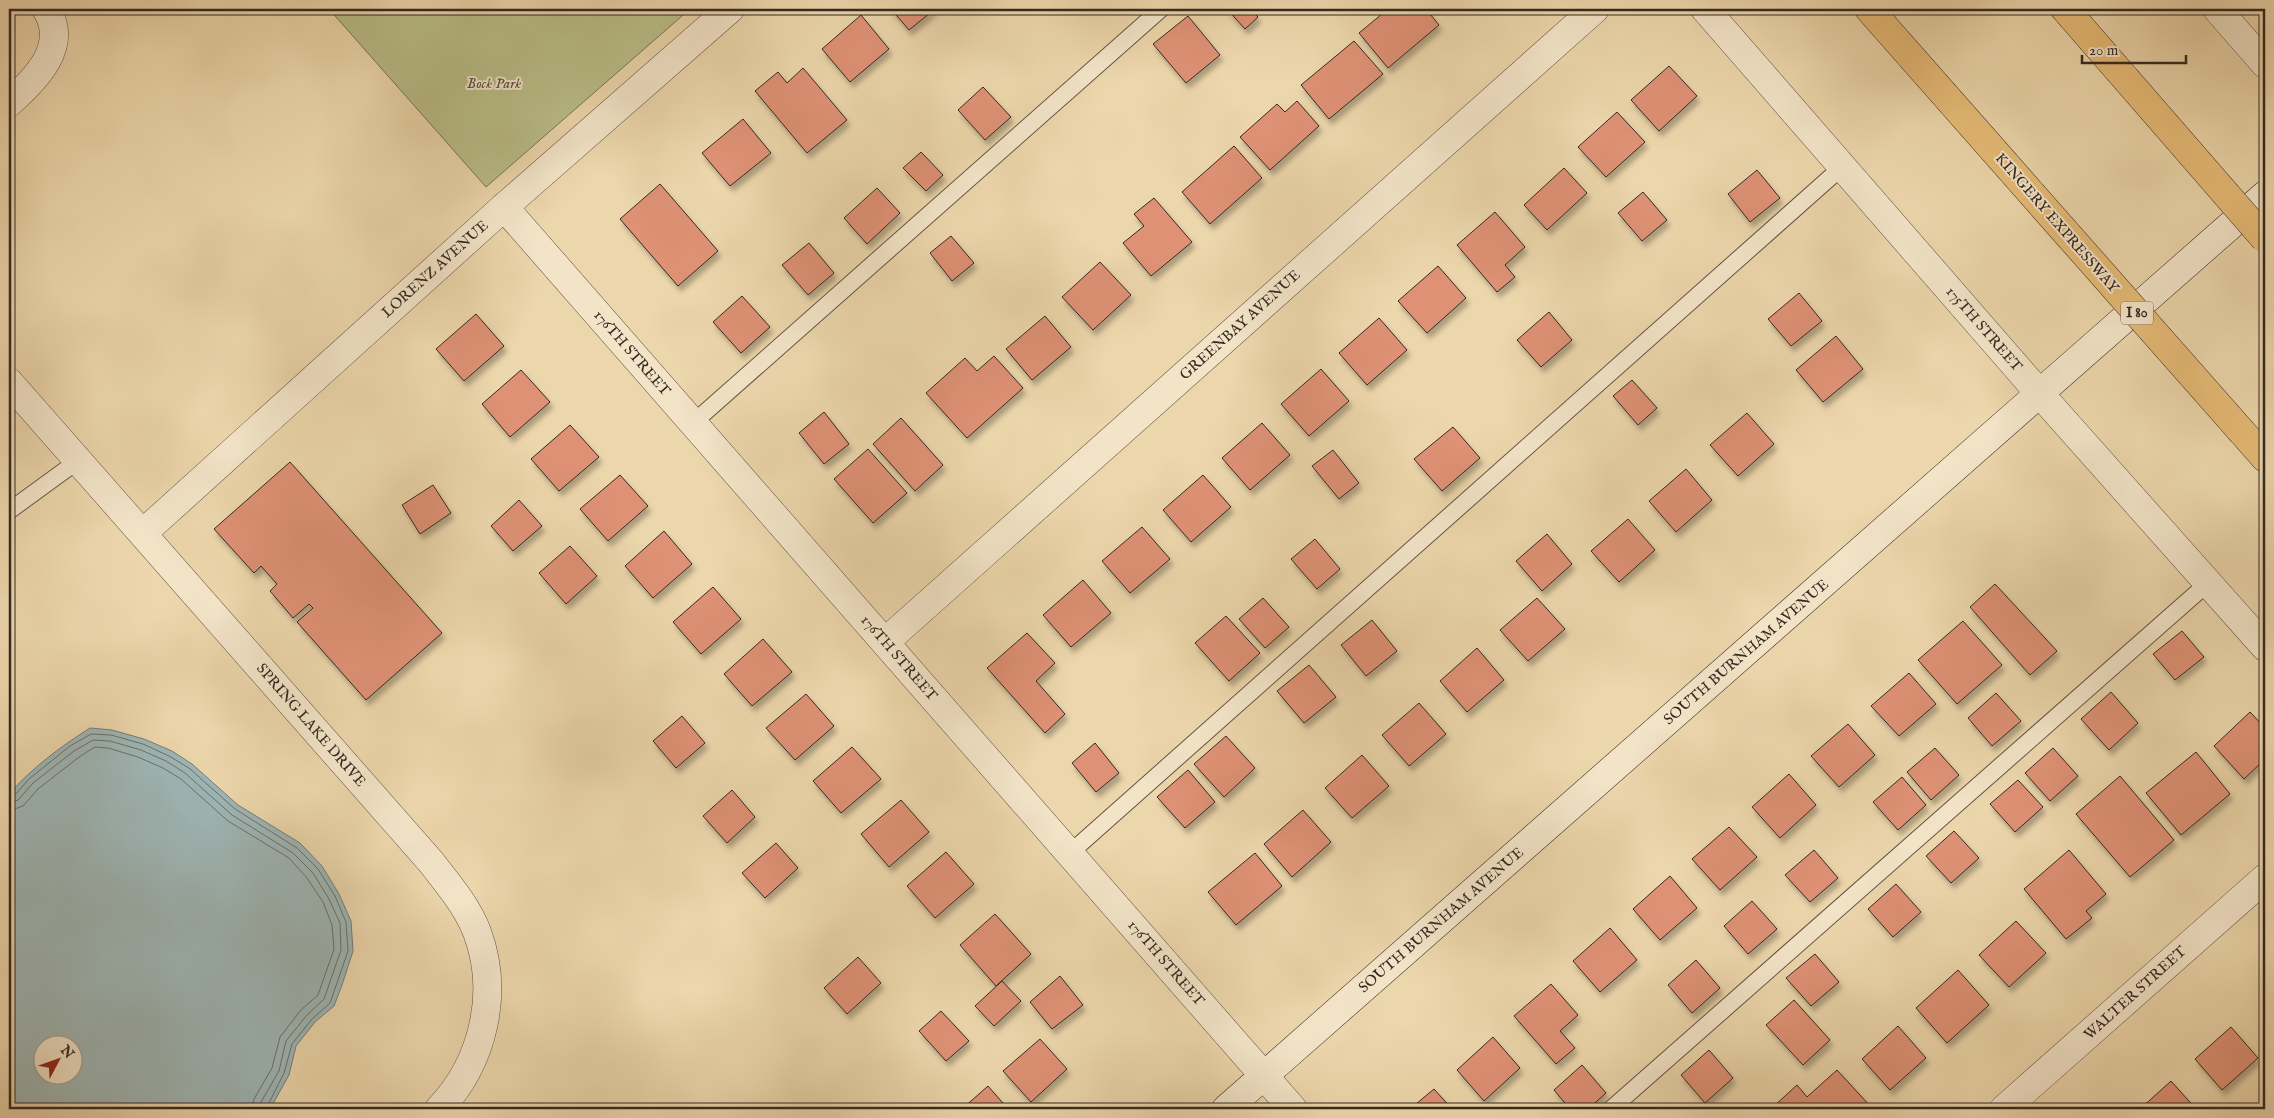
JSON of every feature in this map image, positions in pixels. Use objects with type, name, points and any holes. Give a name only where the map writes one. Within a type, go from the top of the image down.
[{"type":"highway","name":"KINGERY EXPRESSWAY","points":[[1870,9],[2265,458]]},
{"type":"highway","points":[[2065,9],[2265,239]]},
{"type":"street","points":[[9,103],[40,73],[51,54],[54,36],[51,17],[46,9]]},
{"type":"street","name":"LORENZ AVENUE","points":[[143,532],[504,207],[730,9]]},
{"type":"street","name":"GREENBAY AVENUE","points":[[885,642],[1595,9]]},
{"type":"street","name":"175TH STREET","points":[[1705,9],[2040,394],[2265,647]]},
{"type":"street","points":[[2217,9],[2265,64]]},
{"type":"street","name":"SOUTH BURNHAM AVENUE","points":[[1226,1109],[2265,195]]},
{"type":"street","name":"176TH STREET","points":[[504,207],[1293,1109]]},
{"type":"street","name":"SPRING LAKE DRIVE","points":[[9,382],[143,532],[431,862],[458,898],[476,931],[485,959],[488,991],[485,1020],[476,1051],[465,1076],[439,1109]]},
{"type":"street","name":"WALTER STREET","points":[[2004,1109],[2265,878]]},
{"type":"lane","points":[[693,422],[1161,9]]},
{"type":"lane","points":[[1070,853],[1842,167]]},
{"type":"lane","points":[[9,511],[79,460]]},
{"type":"lane","points":[[1611,1109],[2208,583]]},
{"type":"green space","name":"Bock Park","points":[[329,9],[690,9],[486,187]]},
{"type":"water","points":[[90,728],[112,730],[144,739],[172,751],[192,764],[238,805],[300,843],[322,866],[339,894],[351,921],[353,951],[334,1006],[315,1022],[296,1046],[289,1075],[270,1109],[9,1109],[9,794],[57,750]]},
{"type":"building","points":[[891,9],[935,9],[909,30]]},
{"type":"building","points":[[1227,9],[1250,9],[1258,17],[1245,29]]},
{"type":"building","points":[[1388,9],[1426,9],[1439,25],[1388,68],[1359,33]]},
{"type":"building","points":[[861,15],[889,49],[850,82],[822,49]]},
{"type":"building","points":[[1188,16],[1220,55],[1186,83],[1153,44]]},
{"type":"building","points":[[1354,41],[1383,74],[1329,119],[1301,85]]},
{"type":"building","points":[[1669,66],[1697,96],[1659,131],[1631,100]]},
{"type":"building","points":[[803,68],[847,120],[807,153],[755,91],[778,72],[787,83]]},
{"type":"building","points":[[983,87],[1011,117],[985,140],[958,110]]},
{"type":"building","points":[[1297,101],[1319,126],[1270,170],[1240,137],[1277,104],[1285,112]]},
{"type":"building","points":[[1617,112],[1645,142],[1606,177],[1578,147]]},
{"type":"building","points":[[743,119],[771,153],[730,186],[702,153]]},
{"type":"building","points":[[1234,146],[1262,178],[1210,224],[1182,192]]},
{"type":"building","points":[[921,152],[943,175],[926,191],[903,168]]},
{"type":"building","points":[[1564,168],[1587,193],[1547,230],[1524,205]]},
{"type":"building","points":[[1757,170],[1780,198],[1750,222],[1728,194]]},
{"type":"building","points":[[660,184],[718,251],[678,286],[620,219]]},
{"type":"building","points":[[877,188],[900,213],[867,244],[844,218]]},
{"type":"building","points":[[1643,192],[1667,220],[1642,241],[1618,213]]},
{"type":"building","points":[[1154,198],[1192,242],[1151,276],[1123,243],[1144,226],[1134,214]]},
{"type":"building","points":[[1495,212],[1525,247],[1505,265],[1515,277],[1497,292],[1457,245]]},
{"type":"building","points":[[951,236],[974,263],[952,281],[930,253]]},
{"type":"building","points":[[809,243],[834,273],[808,295],[782,265]]},
{"type":"building","points":[[1100,262],[1131,295],[1093,330],[1062,297]]},
{"type":"building","points":[[1438,266],[1466,298],[1427,333],[1398,301]]},
{"type":"building","points":[[1799,293],[1822,321],[1791,346],[1768,319]]},
{"type":"building","points":[[742,296],[770,327],[741,353],[713,322]]},
{"type":"building","points":[[1549,312],[1572,340],[1541,367],[1517,340]]},
{"type":"building","points":[[476,314],[504,346],[464,381],[436,349]]},
{"type":"building","points":[[1045,316],[1071,347],[1032,380],[1006,349]]},
{"type":"building","points":[[1379,318],[1407,350],[1367,385],[1339,353]]},
{"type":"building","points":[[1836,336],[1863,369],[1823,402],[1796,370]]},
{"type":"building","points":[[994,356],[1023,388],[967,438],[926,393],[965,358],[977,371]]},
{"type":"building","points":[[1321,369],[1349,401],[1309,436],[1281,404]]},
{"type":"building","points":[[521,370],[550,402],[510,437],[482,404]]},
{"type":"building","points":[[1632,380],[1657,408],[1638,425],[1613,396]]},
{"type":"building","points":[[824,412],[849,444],[824,464],[799,433]]},
{"type":"building","points":[[1747,413],[1774,444],[1738,476],[1710,445]]},
{"type":"building","points":[[901,418],[943,465],[915,491],[873,444]]},
{"type":"building","points":[[1262,423],[1290,455],[1250,490],[1222,458]]},
{"type":"building","points":[[570,425],[599,457],[559,491],[531,459]]},
{"type":"building","points":[[1453,427],[1480,458],[1442,491],[1414,459]]},
{"type":"building","points":[[868,449],[907,493],[873,523],[834,479]]},
{"type":"building","points":[[1333,450],[1359,483],[1339,499],[1312,466]]},
{"type":"building","points":[[290,462],[442,633],[366,700],[297,622],[313,608],[309,604],[293,618],[270,591],[277,584],[261,566],[254,573],[214,529]]},
{"type":"building","points":[[1686,469],[1712,500],[1676,532],[1649,501]]},
{"type":"building","points":[[620,475],[648,506],[608,541],[580,509]]},
{"type":"building","points":[[1203,475],[1231,507],[1191,542],[1163,510]]},
{"type":"building","points":[[433,485],[451,513],[420,534],[402,505]]},
{"type":"building","points":[[519,500],[542,526],[513,551],[491,526]]},
{"type":"building","points":[[1628,519],[1655,550],[1619,582],[1591,551]]},
{"type":"building","points":[[1142,527],[1170,559],[1130,593],[1102,561]]},
{"type":"building","points":[[664,531],[692,564],[653,598],[625,566]]},
{"type":"building","points":[[1547,534],[1572,564],[1542,591],[1516,561]]},
{"type":"building","points":[[1315,539],[1340,569],[1317,589],[1291,559]]},
{"type":"building","points":[[570,546],[597,576],[566,604],[539,573]]},
{"type":"building","points":[[1083,580],[1111,613],[1071,647],[1043,615]]},
{"type":"building","points":[[1995,584],[2057,651],[2030,675],[1970,607]]},
{"type":"building","points":[[713,587],[741,619],[701,654],[673,622]]},
{"type":"building","points":[[1263,598],[1289,627],[1265,648],[1239,619]]},
{"type":"building","points":[[1537,598],[1565,629],[1528,661],[1500,630]]},
{"type":"building","points":[[1226,616],[1260,653],[1229,681],[1195,643]]},
{"type":"building","points":[[1372,620],[1397,651],[1366,676],[1341,645]]},
{"type":"building","points":[[1963,621],[2002,665],[1957,704],[1918,660]]},
{"type":"building","points":[[2182,631],[2204,657],[2175,680],[2153,654]]},
{"type":"building","points":[[1027,633],[1055,663],[1036,681],[1065,714],[1045,733],[987,668]]},
{"type":"building","points":[[763,639],[792,672],[752,706],[724,674]]},
{"type":"building","points":[[1477,648],[1504,680],[1467,712],[1440,681]]},
{"type":"building","points":[[1309,665],[1336,697],[1304,723],[1277,691]]},
{"type":"building","points":[[1909,673],[1936,704],[1899,736],[1871,706]]},
{"type":"building","points":[[2111,692],[2138,723],[2109,750],[2081,719]]},
{"type":"building","points":[[1996,693],[2021,721],[1992,746],[1968,718]]},
{"type":"building","points":[[806,694],[834,726],[795,760],[766,728]]},
{"type":"building","points":[[1419,703],[1446,734],[1409,766],[1382,735]]},
{"type":"building","points":[[2250,712],[2265,728],[2265,759],[2244,779],[2214,746]]},
{"type":"building","points":[[682,716],[705,743],[676,768],[653,741]]},
{"type":"building","points":[[1848,724],[1875,755],[1839,787],[1811,756]]},
{"type":"building","points":[[1226,736],[1255,768],[1224,797],[1194,764]]},
{"type":"building","points":[[1095,743],[1119,773],[1096,792],[1072,763]]},
{"type":"building","points":[[852,747],[881,779],[841,813],[813,781]]},
{"type":"building","points":[[1935,748],[1959,775],[1931,800],[1907,772]]},
{"type":"building","points":[[2053,748],[2078,776],[2050,801],[2025,773]]},
{"type":"building","points":[[2196,752],[2230,794],[2181,835],[2146,793]]},
{"type":"building","points":[[1362,755],[1389,786],[1352,818],[1325,788]]},
{"type":"building","points":[[1188,770],[1215,802],[1185,828],[1157,797]]},
{"type":"building","points":[[1789,774],[1816,805],[1780,838],[1752,807]]},
{"type":"building","points":[[2120,776],[2174,840],[2130,877],[2076,814]]},
{"type":"building","points":[[1902,777],[1926,805],[1898,830],[1873,802]]},
{"type":"building","points":[[2018,780],[2043,807],[2015,832],[1990,804]]},
{"type":"building","points":[[732,790],[755,817],[727,843],[703,816]]},
{"type":"building","points":[[901,800],[929,832],[889,867],[861,834]]},
{"type":"building","points":[[1303,810],[1331,842],[1292,877],[1264,844]]},
{"type":"building","points":[[1729,827],[1757,857],[1720,890],[1692,859]]},
{"type":"building","points":[[1954,831],[1979,858],[1951,883],[1926,856]]},
{"type":"building","points":[[776,843],[798,868],[765,898],[742,873]]},
{"type":"building","points":[[1814,850],[1838,878],[1810,902],[1785,875]]},
{"type":"building","points":[[2069,850],[2106,894],[2086,911],[2092,918],[2066,939],[2024,889]]},
{"type":"building","points":[[946,852],[974,884],[935,918],[907,886]]},
{"type":"building","points":[[1255,853],[1282,886],[1236,925],[1208,892]]},
{"type":"building","points":[[1670,876],[1697,908],[1660,940],[1633,909]]},
{"type":"building","points":[[1896,884],[1921,912],[1893,937],[1868,909]]},
{"type":"building","points":[[1752,901],[1777,929],[1748,954],[1724,926]]},
{"type":"building","points":[[995,914],[1031,954],[996,986],[960,945]]},
{"type":"building","points":[[2016,921],[2046,953],[2009,987],[1979,955]]},
{"type":"building","points":[[1610,928],[1637,960],[1600,992],[1573,961]]},
{"type":"building","points":[[1815,954],[1839,982],[1811,1006],[1786,978]]},
{"type":"building","points":[[858,957],[881,983],[847,1014],[824,988]]},
{"type":"building","points":[[1696,960],[1720,988],[1692,1013],[1668,985]]},
{"type":"building","points":[[1958,970],[1989,1005],[1947,1043],[1916,1008]]},
{"type":"building","points":[[1060,976],[1083,1005],[1052,1029],[1030,1002]]},
{"type":"building","points":[[1002,981],[1021,1001],[994,1026],[975,1006]]},
{"type":"building","points":[[1551,984],[1578,1015],[1560,1031],[1575,1048],[1556,1064],[1514,1016]]},
{"type":"building","points":[[1794,1000],[1830,1040],[1803,1065],[1766,1025]]},
{"type":"building","points":[[941,1011],[969,1041],[946,1061],[919,1031]]},
{"type":"building","points":[[1898,1026],[1926,1058],[1890,1090],[1862,1059]]},
{"type":"building","points":[[2231,1027],[2258,1058],[2222,1090],[2195,1059]]},
{"type":"building","points":[[1493,1037],[1520,1068],[1484,1101],[1457,1070]]},
{"type":"building","points":[[1040,1039],[1067,1069],[1031,1102],[1003,1071]]},
{"type":"building","points":[[1709,1050],[1733,1078],[1705,1103],[1681,1075]]},
{"type":"building","points":[[1582,1065],[1606,1093],[1588,1109],[1570,1109],[1554,1090]]},
{"type":"building","points":[[1837,1070],[1871,1107],[1869,1109],[1775,1109],[1773,1107],[1797,1085],[1807,1097]]},
{"type":"building","points":[[2171,1081],[2196,1109],[2140,1109]]},
{"type":"building","points":[[988,1086],[1008,1109],[962,1109]]},
{"type":"building","points":[[1434,1089],[1452,1109],[1410,1109]]}]
